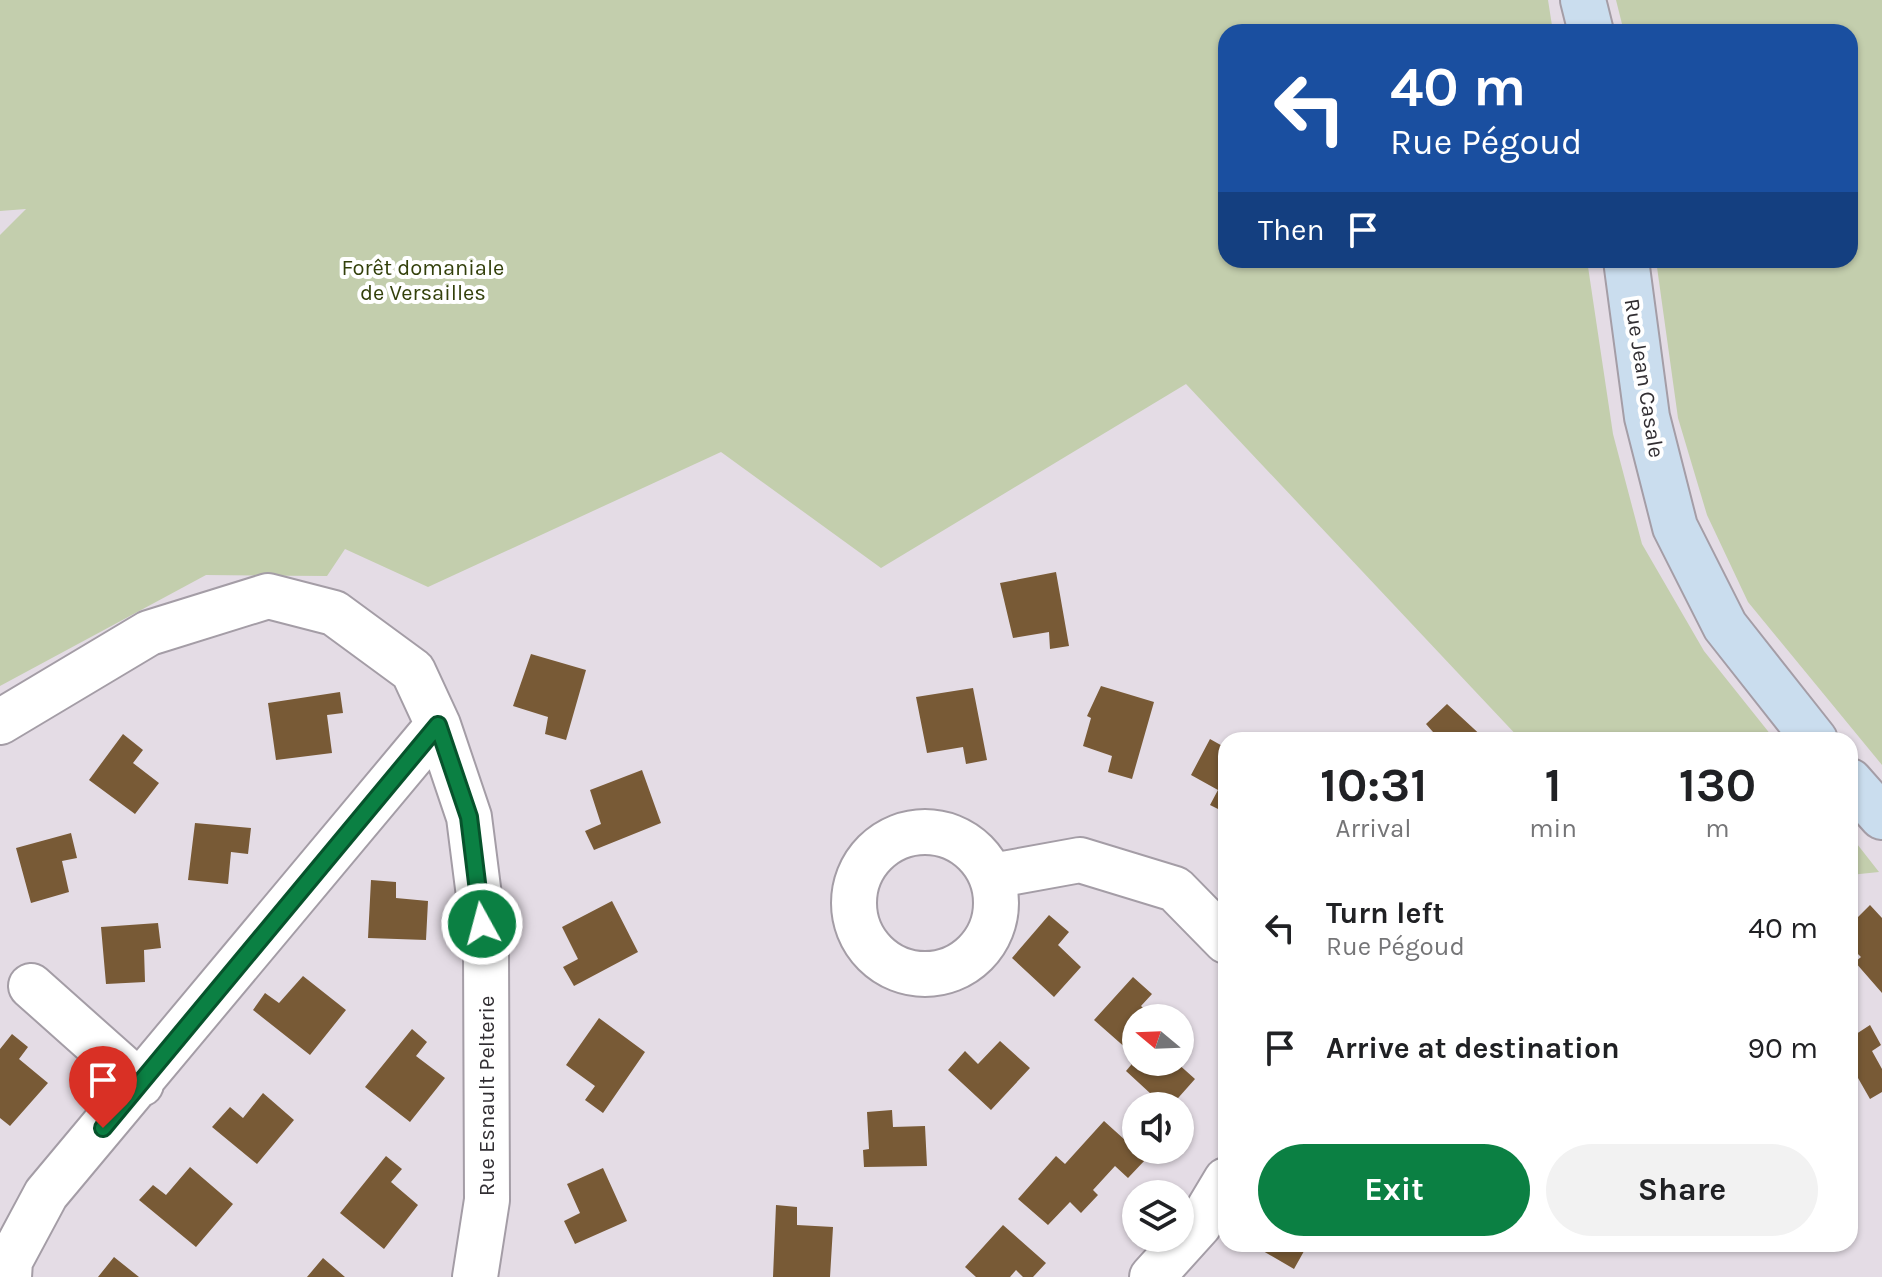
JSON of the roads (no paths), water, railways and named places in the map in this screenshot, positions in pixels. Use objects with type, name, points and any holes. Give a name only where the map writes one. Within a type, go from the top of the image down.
[{"type":"main road","points":[[1583,0],[1589,24]]},
{"type":"main road","name":"Rue Jean Casale","points":[[1627,268],[1647,417],[1675,527],[1725,626],[1809,732]]},
{"type":"main road","points":[[1858,790],[1882,817]]},
{"type":"street","name":"Rue Esnault Pelterie","points":[[0,722],[149,633],[268,596],[334,613],[413,671],[438,725],[469,817],[486,951],[487,1200],[475,1277]]},
{"type":"street","points":[[9,1277],[10,1261],[46,1194],[438,725]]},
{"type":"street","points":[[992,876],[1080,860],[1175,889],[1218,933]]},
{"type":"street","points":[[31,986],[141,1084]]},
{"type":"street","points":[[1152,1277],[1199,1225],[1218,1193]]},
{"type":"park label","name":"Forêt domaniale de Versailles","points":[[423,280]]}]
